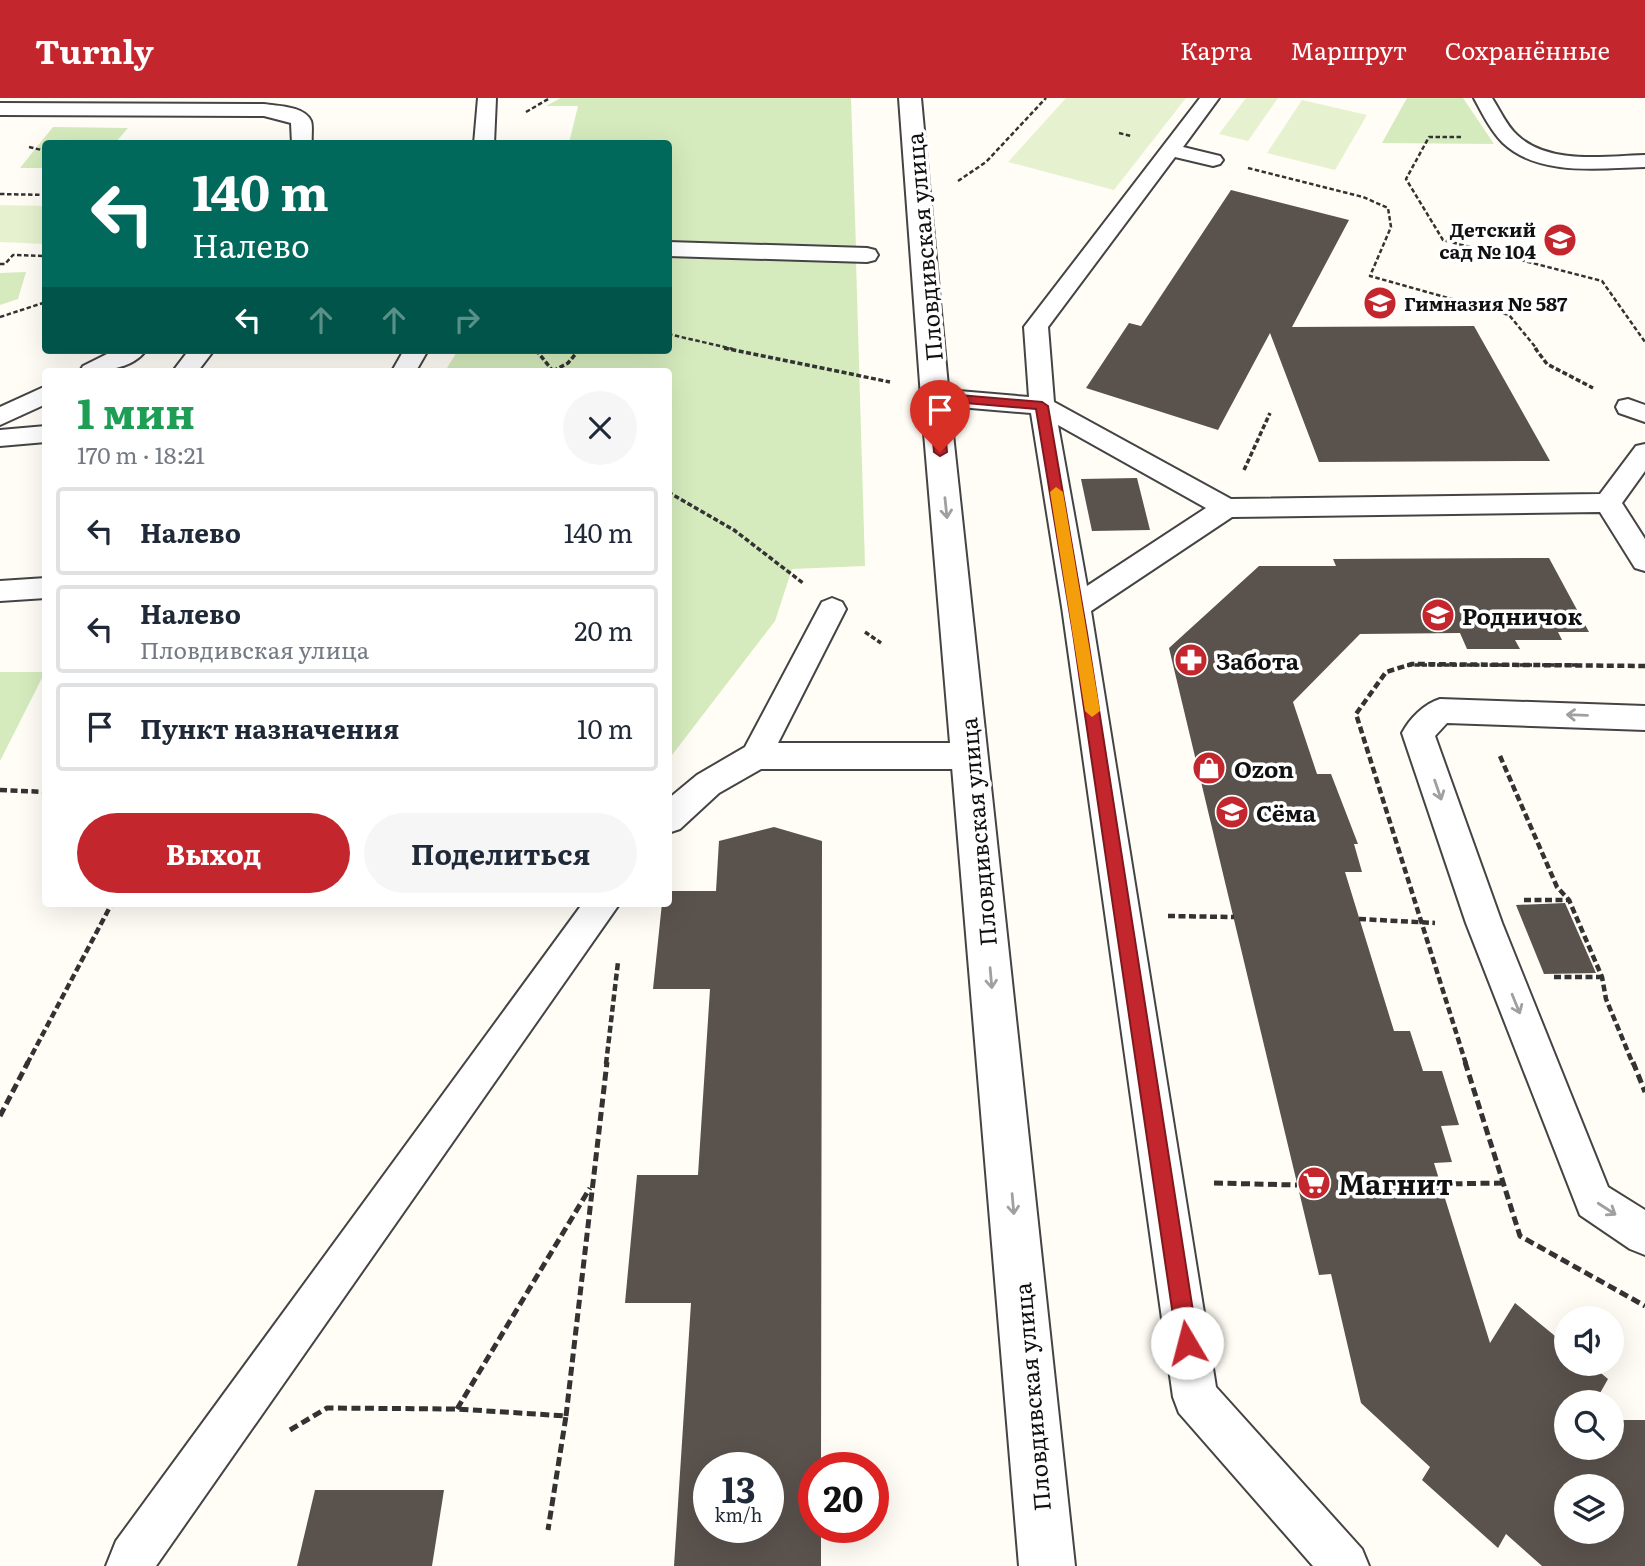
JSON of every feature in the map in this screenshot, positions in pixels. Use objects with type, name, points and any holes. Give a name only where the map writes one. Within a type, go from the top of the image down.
[{"type":"street","name":"Пловдивская улица","points":[[910,98],[935,397],[1047,1566]]},
{"type":"lane","points":[[484,140],[488,98]]},
{"type":"lane","points":[[1210,98],[1036,327],[1042,406],[1124,916],[1195,1397],[1345,1566]]},
{"type":"lane","points":[[1482,98],[1509,138],[1524,150],[1548,159],[1645,161]]},
{"type":"lane","points":[[0,109],[264,110],[293,116],[301,121],[302,140]]},
{"type":"lane","points":[[1171,149],[1213,160]]},
{"type":"lane","points":[[672,249],[867,255]]},
{"type":"lane","points":[[98,368],[126,354]]},
{"type":"lane","points":[[187,368],[199,354]]},
{"type":"lane","points":[[0,417],[42,396]]},
{"type":"lane","points":[[935,397],[1042,406],[1226,508],[1608,503]]},
{"type":"lane","points":[[0,438],[42,434]]},
{"type":"lane","points":[[1608,503],[1645,452]]},
{"type":"lane","points":[[1608,503],[1645,561]]},
{"type":"lane","points":[[1076,607],[1226,508]]},
{"type":"lane","points":[[0,591],[42,588]]},
{"type":"lane","points":[[757,756],[832,609]]},
{"type":"lane","points":[[1645,718],[1440,711],[1419,733],[1484,923],[1594,1201],[1645,1234]]},
{"type":"lane","points":[[672,815],[708,783],[757,756],[970,756]]},
{"type":"lane","points":[[130,1566],[141,1546],[600,907]]},
{"type":"path","points":[[957,182],[986,162],[1046,98]]},
{"type":"path","points":[[1509,138],[1429,137],[1406,179],[1443,240],[1602,281],[1645,342]]},
{"type":"path","points":[[1213,160],[1363,197],[1388,208],[1391,227],[1370,276],[1509,315],[1518,323],[1547,364],[1637,410]]},
{"type":"path","points":[[0,194],[42,195]]},
{"type":"path","points":[[0,264],[5,264],[13,255],[42,256]]},
{"type":"path","points":[[0,317],[42,303]]},
{"type":"path","points":[[672,335],[721,348],[872,376]]},
{"type":"path","points":[[539,354],[551,368]]},
{"type":"path","points":[[559,368],[568,363],[576,354]]},
{"type":"path","points":[[1226,508],[1270,413]]},
{"type":"path","points":[[672,495],[734,530],[785,568],[832,609],[881,643]]},
{"type":"path","points":[[1461,665],[1557,887],[1569,900],[1602,976],[1606,999],[1645,1092]]},
{"type":"path","points":[[0,790],[42,792]]},
{"type":"path","points":[[0,1116],[110,907]]},
{"type":"path","points":[[1124,916],[1234,917]]},
{"type":"path","points":[[1359,919],[1421,922]]},
{"type":"path","points":[[548,1530],[566,1416],[618,957]]},
{"type":"path","points":[[1164,1181],[1297,1185]]},
{"type":"path","points":[[1440,1184],[1503,1183]]},
{"type":"path","points":[[457,1409],[592,1184]]},
{"type":"path","points":[[286,1432],[327,1408],[457,1409],[566,1416]]},
{"type":"green space","points":[[561,98],[851,98],[856,248],[672,242],[672,140],[570,140],[578,106],[546,106]]},
{"type":"green space","points":[[1066,98],[1186,98],[1114,190],[1008,162]]},
{"type":"green space","points":[[1246,98],[1278,98],[1248,141],[1219,134]]},
{"type":"green space","points":[[1407,98],[1463,98],[1494,144],[1382,143]]},
{"type":"green space","points":[[1302,100],[1367,115],[1335,170],[1267,153]]},
{"type":"green space","points":[[53,127],[128,128],[118,140],[43,140]]},
{"type":"green space","points":[[42,141],[42,168],[20,168]]},
{"type":"green space","points":[[0,205],[42,206],[42,244],[0,242]]},
{"type":"green space","points":[[672,257],[856,261],[865,566],[792,569],[775,621],[672,755],[672,368],[447,368],[456,354],[672,354]]},
{"type":"green space","points":[[26,272],[18,299],[0,305],[0,273]]},
{"type":"green space","points":[[0,672],[42,672],[42,678],[0,761]]},
{"type":"building","points":[[1231,190],[1349,220],[1292,327],[1474,326],[1550,461],[1319,462],[1270,333],[1218,430],[1086,388],[1129,323],[1141,326]]},
{"type":"building","points":[[1137,478],[1150,530],[1092,531],[1081,479]]},
{"type":"building","points":[[1549,558],[1589,632],[1558,632],[1562,640],[1515,640],[1520,649],[1467,649],[1460,633],[1360,634],[1293,702],[1317,774],[1331,774],[1358,844],[1354,844],[1362,872],[1345,872],[1394,1031],[1410,1031],[1423,1071],[1442,1071],[1459,1125],[1441,1126],[1452,1162],[1434,1163],[1490,1343],[1515,1303],[1554,1335],[1554,1376],[1604,1376],[1608,1379],[1602,1390],[1554,1390],[1554,1460],[1624,1460],[1624,1420],[1645,1420],[1645,1566],[1542,1566],[1506,1534],[1498,1548],[1422,1480],[1430,1467],[1361,1403],[1331,1274],[1319,1275],[1169,648],[1259,566],[1336,566],[1333,559]]},
{"type":"building","points":[[774,827],[822,841],[821,1452],[798,1452],[798,1543],[821,1543],[821,1566],[674,1566],[691,1303],[625,1303],[637,1175],[698,1175],[710,989],[653,989],[662,907],[672,907],[672,891],[716,891],[719,841]]},
{"type":"building","points":[[1565,903],[1596,973],[1544,974],[1516,905]]},
{"type":"building","points":[[315,1490],[444,1490],[432,1566],[297,1566]]},
{"type":"slow traffic","points":[[1056,492],[1092,711]]},
{"type":"place","name":"Детский сад № 104","points":[[1560,240]]},
{"type":"place","name":"Гимназия № 587","points":[[1380,303]]},
{"type":"place","name":"Родничок","points":[[1438,615]]},
{"type":"place","name":"Забота","points":[[1191,660]]},
{"type":"place","name":"Ozon","points":[[1209,768]]},
{"type":"place","name":"Сёма","points":[[1232,812]]},
{"type":"place","name":"Магнит","points":[[1314,1183]]},
{"type":"route","points":[[940,452],[935,397],[1042,406],[1080,633],[1187,1343]]}]
